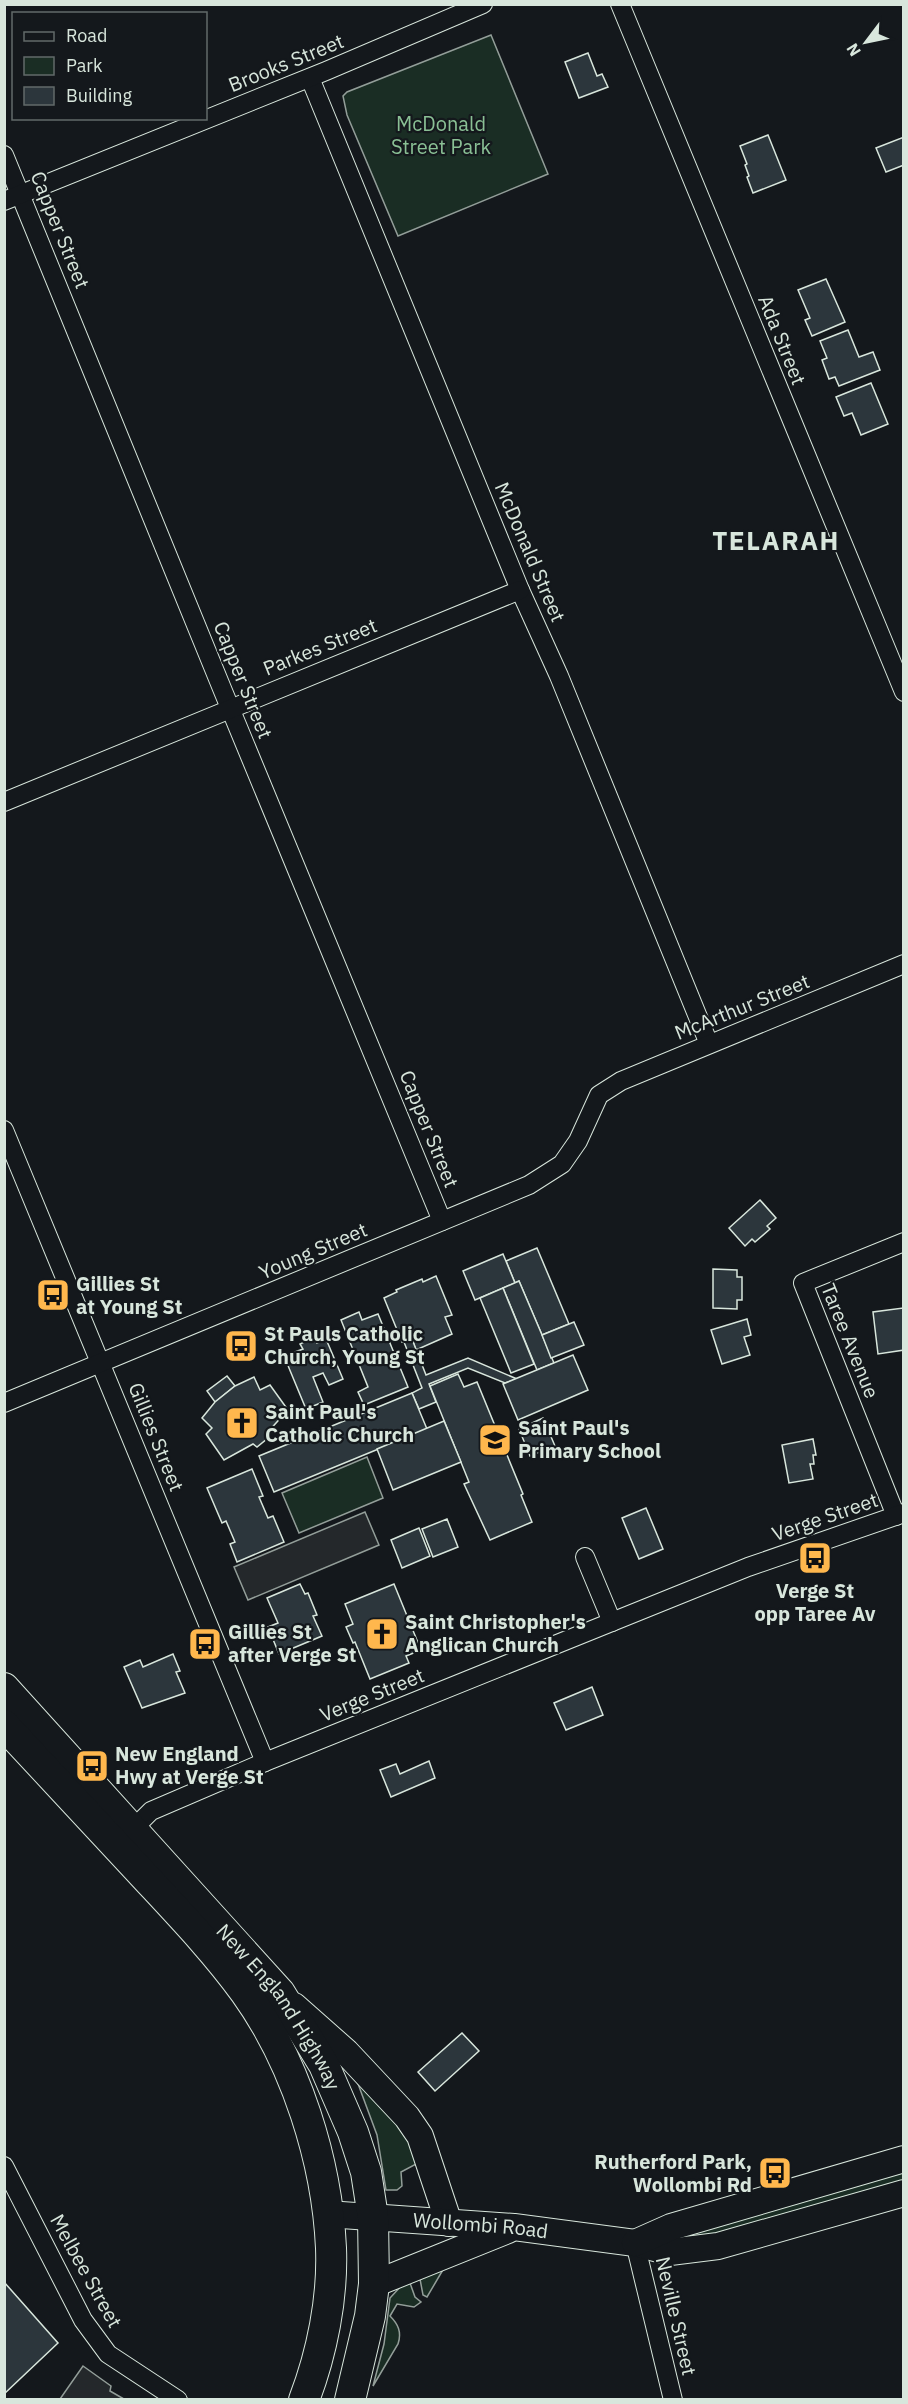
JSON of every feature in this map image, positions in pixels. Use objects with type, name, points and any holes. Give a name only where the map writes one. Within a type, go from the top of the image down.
[{"type":"highway","name":"New England Highway","points":[[4,1688],[280,1993],[324,2065],[339,2096],[366,2172],[373,2217],[374,2284],[370,2316],[350,2400]]},
{"type":"highway","name":"New England Highway","points":[[4,1725],[210,1947],[246,1993],[279,2050],[293,2080],[318,2162],[331,2249],[328,2295],[316,2368],[304,2400]]},
{"type":"main road","points":[[280,1993],[346,2052],[407,2117],[420,2136],[449,2223]]},
{"type":"main road","points":[[635,2243],[671,2227],[903,2159]]},
{"type":"main road","name":"Wollombi Road","points":[[327,2214],[514,2227],[635,2243],[670,2252],[718,2246],[903,2193]]},
{"type":"main road","points":[[374,2284],[514,2227]]},
{"type":"street","name":"Brooks Street","points":[[207,120],[483,4]]},
{"type":"street","name":"Ada Street","points":[[620,4],[903,692]]},
{"type":"street","name":"McDonald Street","points":[[310,78],[520,590],[559,676],[709,1044]]},
{"type":"street","name":"Brooks Street","points":[[13,198],[206,120]]},
{"type":"street","name":"Capper Street","points":[[4,155],[13,198],[230,708],[442,1221]]},
{"type":"street","name":"Parkes Street","points":[[4,802],[520,590]]},
{"type":"street","name":"McArthur Street","points":[[599,1095],[621,1081],[903,964]]},
{"type":"street","name":"Young Street","points":[[4,1403],[529,1185],[562,1164],[578,1141],[599,1095]]},
{"type":"street","name":"Gillies Street","points":[[4,1130],[265,1762]]},
{"type":"street","name":"Taree Avenue","points":[[900,1515],[803,1284],[903,1242]]},
{"type":"street","name":"Verge Street","points":[[133,1829],[152,1811],[265,1762],[748,1567],[900,1515]]},
{"type":"street","points":[[585,1557],[612,1622]]},
{"type":"street","name":"Melbee Street","points":[[4,2166],[83,2320],[96,2339],[108,2354],[178,2400]]},
{"type":"street","name":"Neville Street","points":[[635,2243],[673,2400]]},
{"type":"green space","name":"McDonald Street Park","points":[[491,35],[548,174],[398,236],[347,115],[343,96],[347,92]]},
{"type":"green space","points":[[367,1457],[383,1498],[299,1533],[282,1493]]},
{"type":"green space","points":[[354,2073],[398,2122],[420,2162],[401,2172],[402,2186],[397,2190],[386,2190],[377,2135]]},
{"type":"green space","points":[[903,2166],[903,2185],[725,2235],[670,2242],[677,2231]]},
{"type":"green space","points":[[444,2268],[427,2297],[423,2295],[420,2279]]},
{"type":"green space","points":[[410,2283],[415,2297],[421,2302],[414,2307],[397,2304],[390,2316],[400,2336],[398,2344],[373,2386],[384,2344],[390,2298],[402,2285]]},
{"type":"shaded area","points":[[365,1512],[379,1545],[248,1600],[234,1567]]},
{"type":"shaded area","points":[[83,2366],[111,2386],[110,2391],[124,2399],[60,2399]]},
{"type":"building","points":[[588,53],[597,76],[602,74],[608,87],[579,98],[565,62]]},
{"type":"building","points":[[768,135],[786,180],[753,193],[747,177],[749,176],[745,165],[747,164],[740,146]]},
{"type":"building","points":[[904,137],[904,165],[886,172],[876,148]]},
{"type":"building","points":[[826,279],[845,322],[812,336],[805,320],[810,318],[798,290]]},
{"type":"building","points":[[848,330],[859,357],[873,352],[880,370],[839,386],[835,377],[829,379],[822,360],[827,358],[820,341]]},
{"type":"building","points":[[871,383],[888,424],[861,435],[852,413],[844,416],[836,397]]},
{"type":"building","points":[[760,1200],[776,1218],[767,1226],[770,1229],[755,1242],[752,1239],[745,1246],[729,1228]]},
{"type":"building","points":[[537,1248],[569,1324],[542,1335],[519,1281],[515,1283],[506,1261]]},
{"type":"building","points":[[503,1254],[515,1283],[475,1300],[463,1271]]},
{"type":"building","points":[[713,1269],[737,1270],[737,1277],[742,1277],[742,1300],[737,1300],[737,1309],[713,1308]]},
{"type":"building","points":[[436,1276],[452,1315],[445,1317],[452,1334],[416,1350],[412,1339],[402,1342],[384,1298],[422,1279],[423,1282]]},
{"type":"building","points":[[519,1281],[554,1363],[537,1370],[503,1288]]},
{"type":"building","points":[[503,1288],[534,1364],[511,1373],[480,1298]]},
{"type":"building","points":[[903,1308],[904,1350],[878,1354],[873,1312]]},
{"type":"building","points":[[359,1312],[362,1320],[378,1314],[408,1387],[364,1405],[358,1392],[368,1387],[341,1320]]},
{"type":"building","points":[[747,1319],[751,1335],[744,1337],[750,1355],[722,1364],[711,1330]]},
{"type":"building","points":[[574,1322],[584,1345],[551,1358],[542,1335]]},
{"type":"building","points":[[315,1337],[317,1343],[326,1339],[343,1379],[329,1385],[323,1373],[313,1377],[323,1402],[306,1409],[284,1356],[303,1349],[300,1344]]},
{"type":"building","points":[[412,1339],[426,1375],[468,1358],[517,1379],[505,1383],[468,1368],[429,1384],[436,1402],[419,1409],[412,1393],[422,1388],[404,1342]]},
{"type":"building","points":[[573,1355],[588,1390],[518,1420],[503,1384]]},
{"type":"building","points":[[458,1374],[464,1387],[477,1382],[523,1494],[521,1495],[532,1522],[490,1540],[464,1484],[469,1482],[430,1386]]},
{"type":"building","points":[[227,1376],[235,1386],[215,1402],[207,1391]]},
{"type":"building","name":"Saint Paul's Catholic Church","points":[[254,1377],[260,1390],[270,1385],[288,1410],[266,1434],[268,1438],[257,1447],[253,1444],[224,1460],[206,1434],[212,1428],[202,1418],[215,1402],[235,1386]]},
{"type":"building","points":[[412,1393],[427,1429],[274,1492],[259,1456]]},
{"type":"building","points":[[543,1418],[555,1446],[530,1456],[519,1429]]},
{"type":"building","points":[[444,1421],[461,1462],[393,1490],[377,1449]]},
{"type":"building","points":[[813,1439],[816,1455],[813,1455],[814,1464],[810,1464],[813,1479],[789,1483],[782,1445]]},
{"type":"building","points":[[252,1469],[263,1496],[259,1497],[268,1518],[273,1516],[284,1542],[237,1562],[230,1544],[235,1542],[226,1521],[222,1523],[207,1488]]},
{"type":"building","points":[[646,1508],[663,1549],[639,1559],[622,1518]]},
{"type":"building","points":[[447,1519],[458,1547],[433,1557],[422,1529]]},
{"type":"building","points":[[419,1528],[430,1556],[402,1568],[391,1540]]},
{"type":"building","points":[[300,1584],[305,1594],[308,1593],[317,1615],[313,1616],[322,1636],[279,1654],[268,1627],[278,1623],[267,1598]]},
{"type":"building","name":"Saint Christopher's Anglican Church","points":[[394,1584],[421,1650],[406,1656],[409,1663],[370,1679],[355,1642],[353,1643],[346,1627],[353,1624],[345,1604]]},
{"type":"building","points":[[173,1654],[180,1671],[176,1672],[185,1693],[142,1708],[124,1667],[140,1660],[143,1667]]},
{"type":"building","points":[[592,1687],[603,1715],[566,1730],[554,1703]]},
{"type":"building","points":[[429,1761],[435,1778],[391,1797],[380,1770],[396,1764],[400,1774]]},
{"type":"building","points":[[462,2033],[479,2051],[435,2091],[418,2072]]},
{"type":"building","points":[[4,2282],[58,2343],[4,2394]]},
{"type":"place","name":"Gillies St at Young St","points":[[53,1295]]},
{"type":"place","name":"St Pauls Catholic Church, Young St","points":[[241,1346]]},
{"type":"place","name":"Saint Paul's Catholic Church","points":[[242,1423]]},
{"type":"place","name":"Saint Paul's Primary School","points":[[495,1440]]},
{"type":"place","name":"Verge St opp Taree Av","points":[[815,1558]]},
{"type":"place","name":"Saint Christopher's Anglican Church","points":[[382,1634]]},
{"type":"place","name":"Gillies St after Verge St","points":[[205,1644]]},
{"type":"place","name":"New England Hwy at Verge St","points":[[92,1766]]},
{"type":"place","name":"Rutherford Park, Wollombi Rd","points":[[775,2173]]},
{"type":"district","name":"TELARAH","points":[[776,541]]}]
